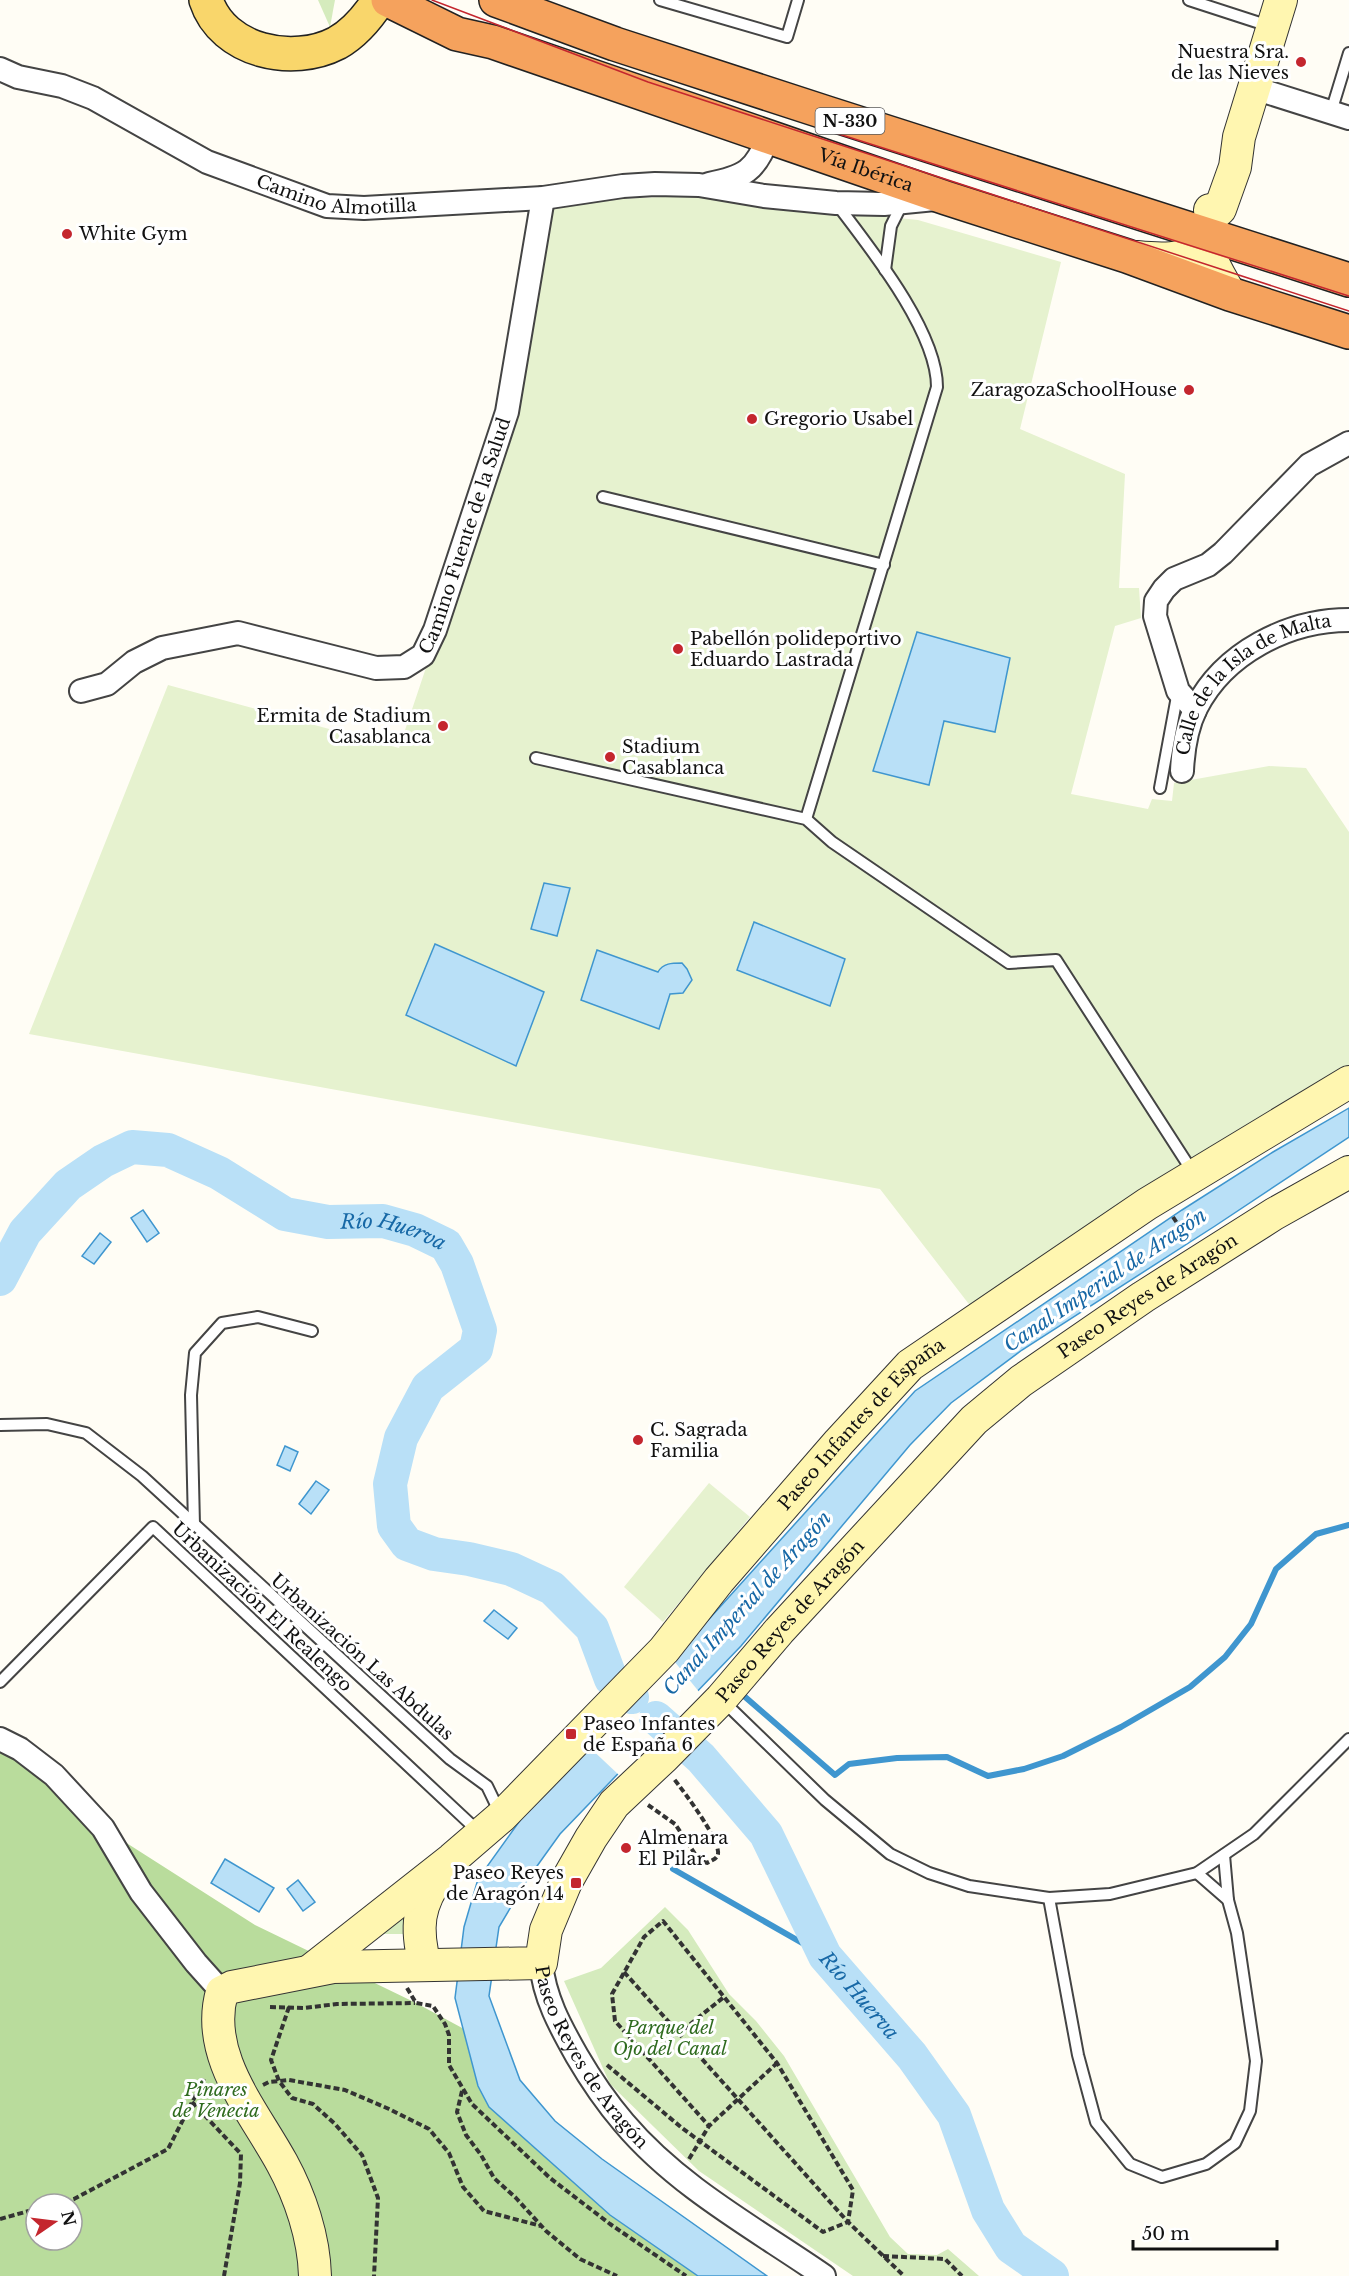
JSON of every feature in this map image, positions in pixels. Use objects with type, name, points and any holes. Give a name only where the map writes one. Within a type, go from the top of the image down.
[{"type":"highway","name":"Vía Ibérica","points":[[388,0],[457,34],[494,42],[764,147],[946,198],[1127,256],[1230,294],[1349,332]]},
{"type":"highway","name":"N-330","points":[[496,0],[615,44],[1209,226],[1349,280]]},
{"type":"main road","points":[[206,0],[216,19],[235,37],[259,49],[288,54],[316,51],[336,43],[358,27],[379,0]]},
{"type":"street","points":[[1230,294],[1213,265],[1209,252],[1210,207],[1224,162],[1239,136],[1277,13]]},
{"type":"street","name":"Camino Almotilla","points":[[0,69],[18,77],[62,86],[93,98],[207,162],[327,206],[364,208],[543,198],[623,186],[655,184],[699,185],[836,203],[903,202],[946,198]]},
{"type":"street","points":[[1254,88],[1340,115]]},
{"type":"street","name":"Camino Almotilla","points":[[699,185],[739,176],[755,165],[764,147]]},
{"type":"street","points":[[764,147],[769,183],[780,197]]},
{"type":"street","name":"Camino Fuente de la Salud","points":[[81,692],[107,684],[134,662],[162,648],[238,633],[376,668],[404,667],[423,655],[435,630],[507,412],[543,198]]},
{"type":"street","points":[[1127,256],[1167,259],[1186,256],[1197,249],[1209,226]]},
{"type":"street","points":[[1195,710],[1178,691],[1155,616],[1156,601],[1174,579],[1208,565],[1223,553],[1309,465],[1349,442]]},
{"type":"street","name":"Calle de la Isla de Malta","points":[[1182,771],[1185,740],[1195,710],[1218,676],[1236,659],[1259,643],[1312,624],[1349,620]]},
{"type":"street","name":"Paseo Infantes de España","points":[[311,1970],[492,1825],[664,1650],[720,1580],[845,1435],[910,1365],[1194,1174],[1349,1082]]},
{"type":"street","name":"Paseo Reyes de Aragón","points":[[824,2276],[687,2182],[625,2124],[595,2087],[553,2012],[543,1980],[541,1963],[546,1930],[570,1873],[614,1804],[637,1795],[779,1631],[974,1420],[1021,1381],[1169,1280],[1274,1214],[1349,1172]]},
{"type":"street","points":[[0,1739],[20,1749],[54,1775],[103,1828],[141,1892],[196,1963],[222,1992],[217,2024],[225,2062],[295,2189],[309,2238],[315,2276]]},
{"type":"street","name":"Paseo Infantes de España","points":[[423,1965],[419,1930],[420,1914],[433,1885],[452,1859]]},
{"type":"street","name":"Paseo Infantes de España","points":[[222,1992],[232,1987],[333,1967],[541,1963]]},
{"type":"lane","points":[[660,0],[787,38],[798,0]]},
{"type":"lane","points":[[1189,0],[1277,13]]},
{"type":"lane","points":[[1340,115],[1349,53]]},
{"type":"lane","points":[[885,270],[891,226],[903,202]]},
{"type":"lane","points":[[806,819],[937,387],[937,372],[924,337],[885,270],[836,203]]},
{"type":"lane","points":[[603,496],[884,565]]},
{"type":"lane","points":[[1160,788],[1178,691]]},
{"type":"lane","points":[[536,758],[806,819],[832,842],[1009,963],[1056,960],[1194,1174]]},
{"type":"lane","points":[[194,1525],[191,1395],[195,1353],[222,1323],[258,1317],[312,1331]]},
{"type":"lane","name":"Urbanización Las Abdulas","points":[[0,1425],[47,1424],[86,1433],[142,1476],[450,1759],[487,1786],[492,1825]]},
{"type":"lane","name":"Urbanización El Realengo","points":[[0,1682],[153,1527],[492,1825]]},
{"type":"lane","points":[[717,1700],[825,1800],[890,1854],[929,1872],[969,1886],[1049,1898],[1110,1894],[1197,1873],[1254,1834],[1349,1739]]},
{"type":"lane","points":[[1049,1898],[1078,2055],[1096,2122],[1130,2164],[1162,2177],[1206,2164],[1235,2144],[1250,2111],[1256,2061],[1237,1933],[1228,1900],[1224,1855]]},
{"type":"lane","points":[[1197,1873],[1228,1900]]},
{"type":"path","points":[[1170,1213],[1191,1243]]},
{"type":"path","points":[[637,1795],[675,1824],[699,1860],[707,1863],[716,1858],[718,1853],[716,1845],[674,1778]]},
{"type":"path","points":[[709,2126],[615,2021],[612,1994],[644,1937],[663,1921],[777,2063],[853,2190],[848,2222]]},
{"type":"path","points":[[416,2003],[401,1978],[423,1965]]},
{"type":"path","points":[[624,1972],[848,2222],[904,2276]]},
{"type":"path","points":[[648,2058],[723,1997]]},
{"type":"path","points":[[374,2276],[378,2198],[362,2155],[335,2124],[313,2104],[292,2098],[279,2081],[270,2060],[290,2007],[416,2003],[433,2006],[445,2024],[449,2035],[449,2065],[472,2104],[550,2178],[610,2224],[686,2276]]},
{"type":"path","points":[[84,2194],[168,2149],[210,2067],[225,2062]]},
{"type":"path","points":[[702,2141],[709,2126],[777,2063]]},
{"type":"path","points":[[606,2064],[682,2128],[823,2232],[848,2222]]},
{"type":"path","points":[[250,2109],[256,2089],[269,2082],[289,2080],[345,2090],[429,2129],[449,2153],[463,2187],[484,2211],[541,2226]]},
{"type":"path","points":[[462,2090],[456,2112],[466,2135],[494,2178],[541,2226],[580,2259],[617,2276]]},
{"type":"path","points":[[192,2102],[241,2154],[240,2183],[224,2276]]},
{"type":"path","points":[[0,2219],[24,2212]]},
{"type":"path","points":[[883,2256],[945,2259],[962,2276]]},
{"type":"green space","points":[[318,0],[335,0],[330,27]]},
{"type":"green space","name":"Stadium Casablanca","points":[[686,196],[918,220],[1061,262],[1020,429],[1125,474],[1119,588],[1139,588],[1141,618],[1115,626],[1071,794],[1148,809],[1152,799],[1172,801],[1174,783],[1269,766],[1306,768],[1349,832],[1349,1077],[975,1312],[880,1189],[29,1034],[168,685],[399,748],[511,415],[548,202]]},
{"type":"green space","points":[[709,1483],[750,1517],[663,1622],[624,1587]]},
{"type":"green space","name":"Pinares de Venecia","points":[[0,1739],[103,1828],[255,1925],[416,2003],[464,2029],[489,2107],[610,2215],[698,2276],[0,2276]]},
{"type":"green space","points":[[415,1895],[408,1934],[363,1934]]},
{"type":"green space","name":"Parque del Ojo del Canal","points":[[665,1907],[688,1930],[729,1994],[756,2021],[784,2056],[890,2237],[908,2254],[937,2255],[948,2249],[979,2276],[853,2276],[699,2171],[610,2084],[564,1981],[601,1968]]},
{"type":"water","points":[[917,632],[1010,658],[995,732],[944,721],[929,785],[873,771]]},
{"type":"water","points":[[544,883],[570,888],[557,936],[531,929]]},
{"type":"water","points":[[754,922],[845,959],[830,1006],[737,970]]},
{"type":"water","points":[[435,944],[544,992],[516,1066],[406,1015]]},
{"type":"water","points":[[597,950],[658,972],[662,967],[671,963],[682,963],[687,969],[692,980],[683,993],[670,994],[659,1029],[581,1000]]},
{"type":"water","name":"Canal Imperial de Aragón","points":[[1349,1108],[1349,1137],[1022,1350],[951,1403],[910,1445],[741,1646],[560,1834],[527,1880],[499,1927],[489,1996],[520,2080],[555,2121],[602,2159],[767,2276],[698,2276],[610,2215],[489,2107],[478,2086],[455,1998],[464,1927],[478,1879],[529,1808],[710,1618],[915,1391],[1182,1210],[1273,1152]]},
{"type":"water","points":[[143,1210],[159,1233],[147,1242],[131,1218]]},
{"type":"water","points":[[100,1233],[111,1242],[94,1264],[82,1256]]},
{"type":"water","points":[[285,1446],[298,1452],[290,1471],[277,1465]]},
{"type":"water","points":[[316,1481],[329,1490],[311,1514],[299,1504]]},
{"type":"water","points":[[494,1610],[517,1628],[508,1639],[484,1621]]},
{"type":"water","points":[[225,1859],[274,1888],[259,1912],[211,1883]]},
{"type":"water","points":[[298,1880],[315,1902],[303,1911],[287,1889]]},
{"type":"pier","points":[[670,1656],[700,1693],[620,1776],[586,1744]]},
{"type":"waterway","name":"Río Huerva","points":[[0,1279],[25,1232],[68,1185],[103,1161],[132,1147],[168,1150],[219,1173],[285,1214],[328,1222],[383,1221],[415,1230],[446,1245],[457,1264],[480,1330],[476,1349],[428,1387],[401,1438],[390,1484],[394,1526],[407,1544],[434,1554],[511,1569],[552,1588],[592,1628],[611,1679],[632,1697]]},
{"type":"waterway","points":[[744,1696],[835,1775],[849,1764],[897,1758],[947,1757],[988,1776],[1024,1769],[1063,1756],[1121,1727],[1190,1687],[1225,1657],[1251,1624],[1276,1569],[1316,1534],[1349,1525]]},
{"type":"waterway","name":"Río Huerva","points":[[656,1718],[701,1758],[766,1834],[825,1956],[912,2056],[954,2115],[988,2210],[1011,2247],[1052,2276]]},
{"type":"waterway","points":[[673,1869],[825,1956]]},
{"type":"tram line","points":[[432,0],[648,82],[1349,311]]},
{"type":"tram line","points":[[820,128],[1349,296]]},
{"type":"place","name":"Nuestra Sra. de las Nieves","points":[[1301,62]]},
{"type":"place","name":"White Gym","points":[[67,234]]},
{"type":"place","name":"ZaragozaSchoolHouse","points":[[1189,390]]},
{"type":"place","name":"Gregorio Usabel","points":[[752,419]]},
{"type":"place","name":"Pabellón polideportivo Eduardo Lastrada","points":[[678,649]]},
{"type":"place","name":"Ermita de Stadium Casablanca","points":[[443,726]]},
{"type":"place","name":"Stadium Casablanca","points":[[610,757]]},
{"type":"place","name":"C. Sagrada Familia","points":[[638,1440]]},
{"type":"place","name":"Paseo Infantes de España 6","points":[[571,1734]]},
{"type":"place","name":"Almenara El Pilar","points":[[626,1848]]},
{"type":"place","name":"Paseo Reyes de Aragón 14","points":[[576,1883]]}]
